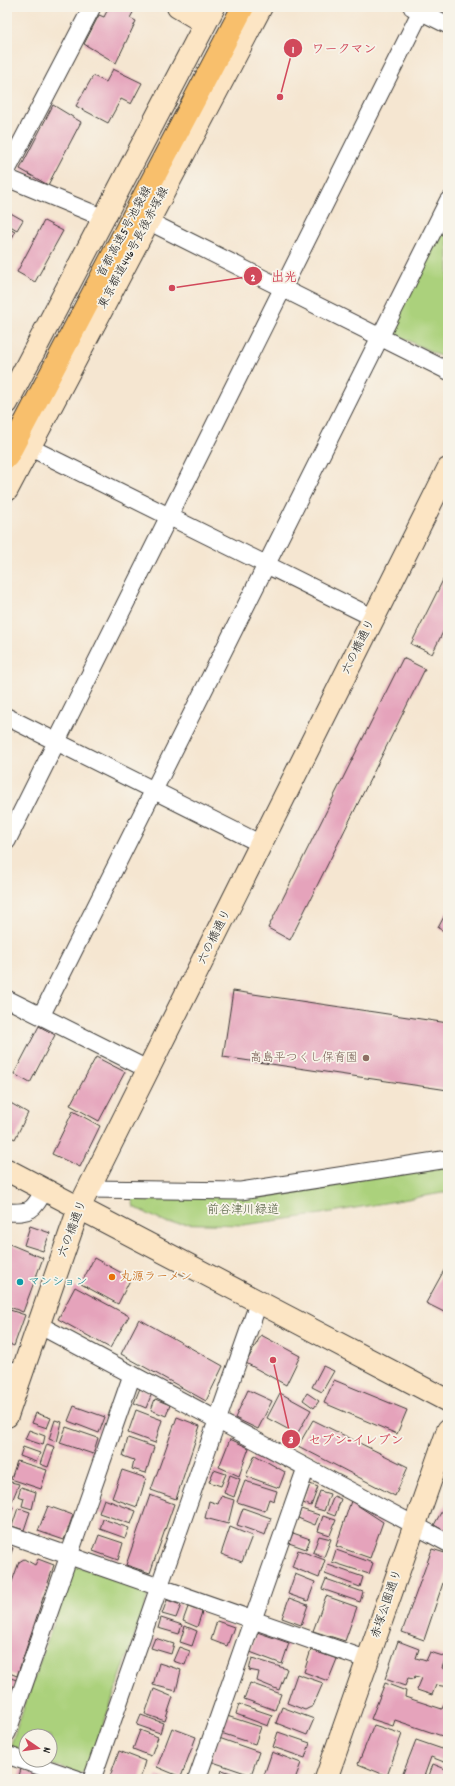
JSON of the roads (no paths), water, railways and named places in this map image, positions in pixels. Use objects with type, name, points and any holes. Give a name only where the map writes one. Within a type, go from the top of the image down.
[{"type":"highway","name":"首都高速5号池袋線","points":[[7,429],[228,7]]},
{"type":"highway","name":"首都高速5号池袋線","points":[[7,457],[243,7]]},
{"type":"street","points":[[7,170],[92,7]]},
{"type":"street","points":[[7,403],[209,15],[178,7]]},
{"type":"street","name":"東京都道446号長後赤塚線","points":[[7,490],[261,7]]},
{"type":"street","points":[[7,841],[282,289],[418,8],[448,25]]},
{"type":"street","points":[[7,178],[104,218]]},
{"type":"street","points":[[42,1016],[448,201]]},
{"type":"street","points":[[148,221],[448,371]]},
{"type":"street","points":[[29,447],[374,618]]},
{"type":"street","name":"六の橋通り","points":[[7,1416],[14,1372],[39,1325],[84,1198],[448,469]]},
{"type":"street","points":[[7,717],[261,844]]},
{"type":"street","points":[[7,999],[149,1070]]},
{"type":"street","points":[[7,1170],[44,1190],[84,1198],[241,1191],[448,1159]]},
{"type":"street","points":[[7,1212],[23,1213],[30,1211],[36,1205],[44,1190]]},
{"type":"street","points":[[84,1198],[259,1301],[448,1401]]},
{"type":"street","points":[[92,1779],[259,1301]]},
{"type":"street","points":[[39,1325],[132,1376],[448,1543]]},
{"type":"street","points":[[7,1733],[68,1555],[132,1376]]},
{"type":"street","name":"赤塚公園通り","points":[[326,1779],[448,1430]]},
{"type":"street","points":[[197,1779],[306,1468]]},
{"type":"street","points":[[7,1534],[368,1660]]},
{"type":"street","points":[[7,1755],[77,1779]]},
{"type":"place","name":"ワークマン","points":[[280,97]]},
{"type":"place","name":"出光","points":[[172,288]]},
{"type":"place","name":"高島平つくし保育園","points":[[366,1058]]},
{"type":"place","name":"丸源ラーメン","points":[[112,1277]]},
{"type":"place","name":"マンション","points":[[20,1282]]},
{"type":"place","name":"セブン-イレブン","points":[[273,1360]]},
{"type":"park label","name":"前谷津川緑道","points":[[243,1210]]}]
